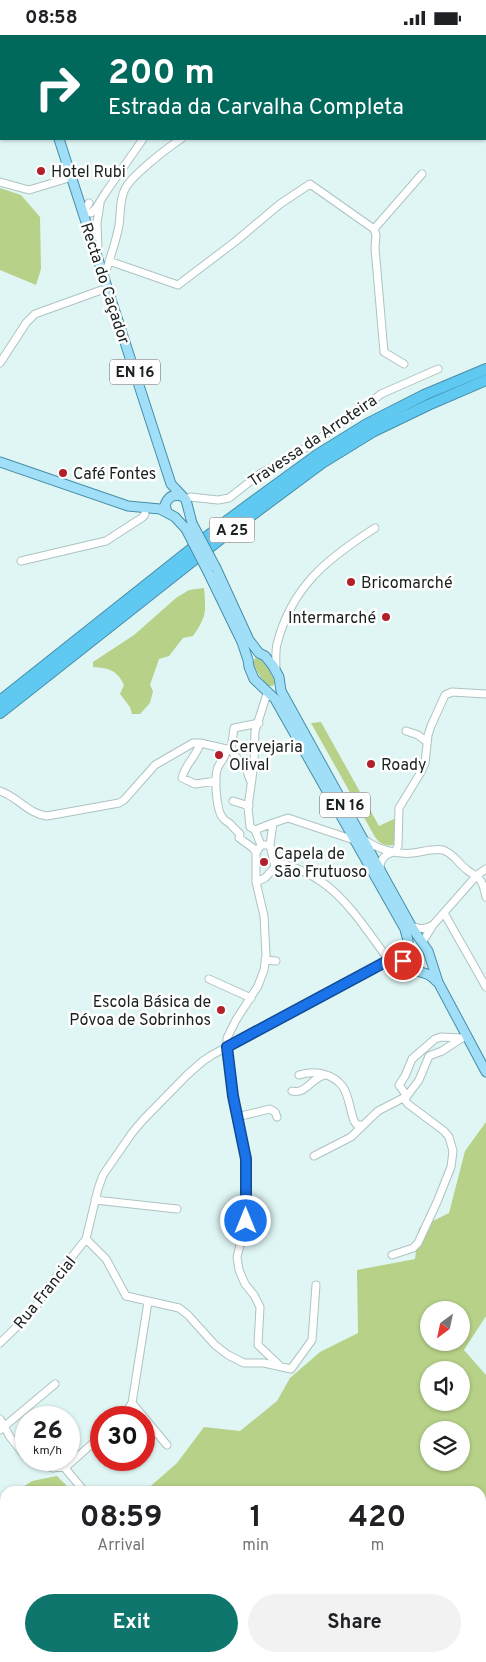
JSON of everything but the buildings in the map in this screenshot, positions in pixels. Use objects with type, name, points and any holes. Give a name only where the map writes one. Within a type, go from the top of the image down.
[{"type":"highway","name":"A 25","points":[[0,701],[228,520],[317,455],[367,425],[424,395],[486,369]]},
{"type":"highway","name":"A 25","points":[[0,713],[256,511],[322,463],[374,431],[486,380]]},
{"type":"main road","name":"Recta do Caçador","points":[[59,140],[171,484]]},
{"type":"main road","points":[[0,462],[128,506],[160,509],[171,515],[185,514],[185,501],[169,498],[159,504],[148,507]]},
{"type":"main road","name":"EN 16","points":[[171,484],[169,498],[165,505],[171,515],[189,526]]},
{"type":"main road","name":"EN 16","points":[[171,484],[185,501],[189,526],[246,635],[276,671],[285,698],[411,926],[428,951],[438,982],[464,1037],[486,1072]]},
{"type":"main road","name":"EN 16","points":[[213,571],[242,642],[254,679],[263,689],[268,691],[281,709],[404,929],[409,942],[404,957],[406,965]]},
{"type":"main road","points":[[248,660],[252,655],[260,653]]},
{"type":"main road","points":[[268,691],[276,689],[280,684]]},
{"type":"main road","points":[[407,951],[416,945],[423,945]]},
{"type":"main road","points":[[420,971],[428,967],[431,959]]},
{"type":"main road","points":[[406,965],[412,971],[430,974],[438,982]]},
{"type":"street","points":[[89,203],[83,212],[91,213],[96,208],[142,140]]},
{"type":"street","points":[[104,278],[116,242],[120,224],[121,203],[127,185],[156,158],[180,140]]},
{"type":"street","points":[[374,229],[422,175]]},
{"type":"street","points":[[0,182],[29,190],[72,177]]},
{"type":"street","points":[[116,178],[127,185]]},
{"type":"street","points":[[109,261],[178,285],[280,205],[310,184],[374,229],[376,235],[375,248],[384,352],[404,364]]},
{"type":"street","points":[[78,196],[89,203],[101,201]]},
{"type":"street","points":[[98,261],[97,227],[101,201]]},
{"type":"street","points":[[0,363],[26,323],[35,315],[107,288]]},
{"type":"street","name":"Travessa da Arroteira","points":[[185,501],[190,497],[218,500],[228,498],[261,473],[290,459],[359,412],[382,393],[438,369]]},
{"type":"street","points":[[22,561],[106,541],[143,517],[148,507]]},
{"type":"street","points":[[276,671],[276,645],[298,593],[332,557],[375,528]]},
{"type":"street","points":[[260,653],[276,645]]},
{"type":"street","points":[[261,845],[252,829],[249,805],[254,764],[255,731],[268,691]]},
{"type":"street","points":[[395,852],[398,846],[399,808],[425,763],[427,741],[434,718],[445,695],[452,692],[486,694]]},
{"type":"street","points":[[264,707],[281,709]]},
{"type":"street","points":[[217,1053],[251,998],[264,970],[264,916],[256,881],[256,853],[253,848],[239,838],[240,835],[220,814],[216,781],[218,767],[226,755],[234,728],[258,723]]},
{"type":"street","points":[[406,731],[418,735],[427,741]]},
{"type":"street","points":[[0,791],[10,795],[33,812],[47,817],[119,803],[124,800],[155,765],[181,749],[198,743],[228,750],[247,771],[251,783]]},
{"type":"street","points":[[198,743],[198,751],[184,769],[182,778],[195,784],[216,781]]},
{"type":"street","points":[[233,801],[249,805]]},
{"type":"street","points":[[240,835],[252,829],[288,818],[354,840]]},
{"type":"street","points":[[333,832],[339,829],[344,821]]},
{"type":"street","points":[[256,881],[265,878],[275,867],[270,845],[273,823]]},
{"type":"street","points":[[364,840],[379,848],[395,852],[410,854],[442,850],[447,852],[467,870],[477,875],[484,884],[486,897]]},
{"type":"street","points":[[256,853],[261,845]]},
{"type":"street","points":[[261,845],[270,845]]},
{"type":"street","points":[[380,869],[382,858],[386,854],[395,852]]},
{"type":"street","points":[[274,862],[310,873],[327,884],[348,906],[389,960]]},
{"type":"street","points":[[423,945],[433,925],[477,875],[486,869]]},
{"type":"street","points":[[444,913],[486,987]]},
{"type":"street","points":[[411,926],[419,929],[433,925]]},
{"type":"street","points":[[316,1285],[312,1340],[291,1369],[264,1363],[244,1363],[228,1355],[215,1345],[188,1315],[179,1308],[126,1296],[106,1259],[86,1239],[95,1200],[104,1175],[143,1120],[197,1065],[234,1043],[407,951]]},
{"type":"street","points":[[389,960],[399,959],[406,965]]},
{"type":"street","points":[[265,960],[276,961]]},
{"type":"street","points":[[209,979],[251,998]]},
{"type":"street","points":[[407,1096],[399,1085],[412,1059],[435,1039],[442,1037],[464,1037]]},
{"type":"street","points":[[392,1255],[413,1248],[418,1243],[437,1202],[453,1159],[452,1144],[449,1137],[440,1127],[405,1100],[419,1080],[429,1056],[442,1051],[464,1037]]},
{"type":"street","points":[[227,1038],[231,1043],[234,1043]]},
{"type":"street","points":[[227,1038],[237,1117],[246,1159],[246,1221],[237,1257],[244,1284],[254,1295],[260,1307],[258,1345],[279,1365]]},
{"type":"street","points":[[299,1075],[307,1072],[317,1072],[335,1079],[342,1085],[354,1121],[357,1125],[363,1125]]},
{"type":"street","points":[[292,1091],[297,1093],[314,1079],[326,1075]]},
{"type":"street","points":[[314,1156],[351,1137],[378,1111],[407,1096]]},
{"type":"street","points":[[237,1117],[270,1109],[278,1117]]},
{"type":"street","points":[[95,1200],[177,1209]]},
{"type":"street","name":"Rua Francial","points":[[0,1343],[33,1311],[49,1286],[86,1239]]},
{"type":"street","points":[[130,1406],[148,1302]]},
{"type":"street","points":[[2,1428],[55,1384]]},
{"type":"street","points":[[132,1403],[167,1445]]},
{"type":"street","points":[[0,1419],[2,1428],[15,1443]]},
{"type":"street","points":[[80,1455],[90,1446]]},
{"type":"street","points":[[67,1471],[80,1486]]},
{"type":"green space","points":[[0,188],[21,195],[40,217],[41,269],[36,285],[0,270]]},
{"type":"green space","points":[[204,588],[205,614],[201,623],[193,636],[183,638],[169,656],[159,659],[150,685],[153,691],[150,703],[140,714],[132,714],[130,707],[120,694],[124,685],[118,676],[108,669],[93,667],[93,662],[134,635],[176,598],[189,590]]},
{"type":"green space","points":[[255,658],[260,659],[269,670],[275,682],[273,686],[268,686],[259,675],[253,663]]},
{"type":"green space","points":[[321,722],[379,826],[396,818],[394,845],[383,844],[375,837],[311,723]]},
{"type":"green space","points":[[486,1122],[486,1316],[470,1341],[470,1301],[420,1301],[420,1351],[465,1351],[486,1375],[486,1486],[151,1486],[177,1463],[204,1427],[240,1431],[277,1401],[290,1378],[320,1352],[358,1333],[357,1270],[415,1259],[419,1228],[449,1213],[465,1151]]},
{"type":"green space","points":[[57,1476],[67,1486],[24,1486],[32,1481]]},
{"type":"place","name":"Hotel Rubi","points":[[41,171]]},
{"type":"place","name":"Café Fontes","points":[[63,473]]},
{"type":"place","name":"Bricomarché","points":[[351,582]]},
{"type":"place","name":"Intermarché","points":[[386,617]]},
{"type":"place","name":"Cervejaria Olival","points":[[219,755]]},
{"type":"place","name":"Roady","points":[[371,764]]},
{"type":"place","name":"Capela de São Frutuoso","points":[[264,862]]},
{"type":"place","name":"Escola Básica de Póvoa de Sobrinhos","points":[[221,1010]]},
{"type":"route","points":[[246,1221],[246,1159],[233,1096],[227,1047],[389,960],[399,959],[403,961]]}]
